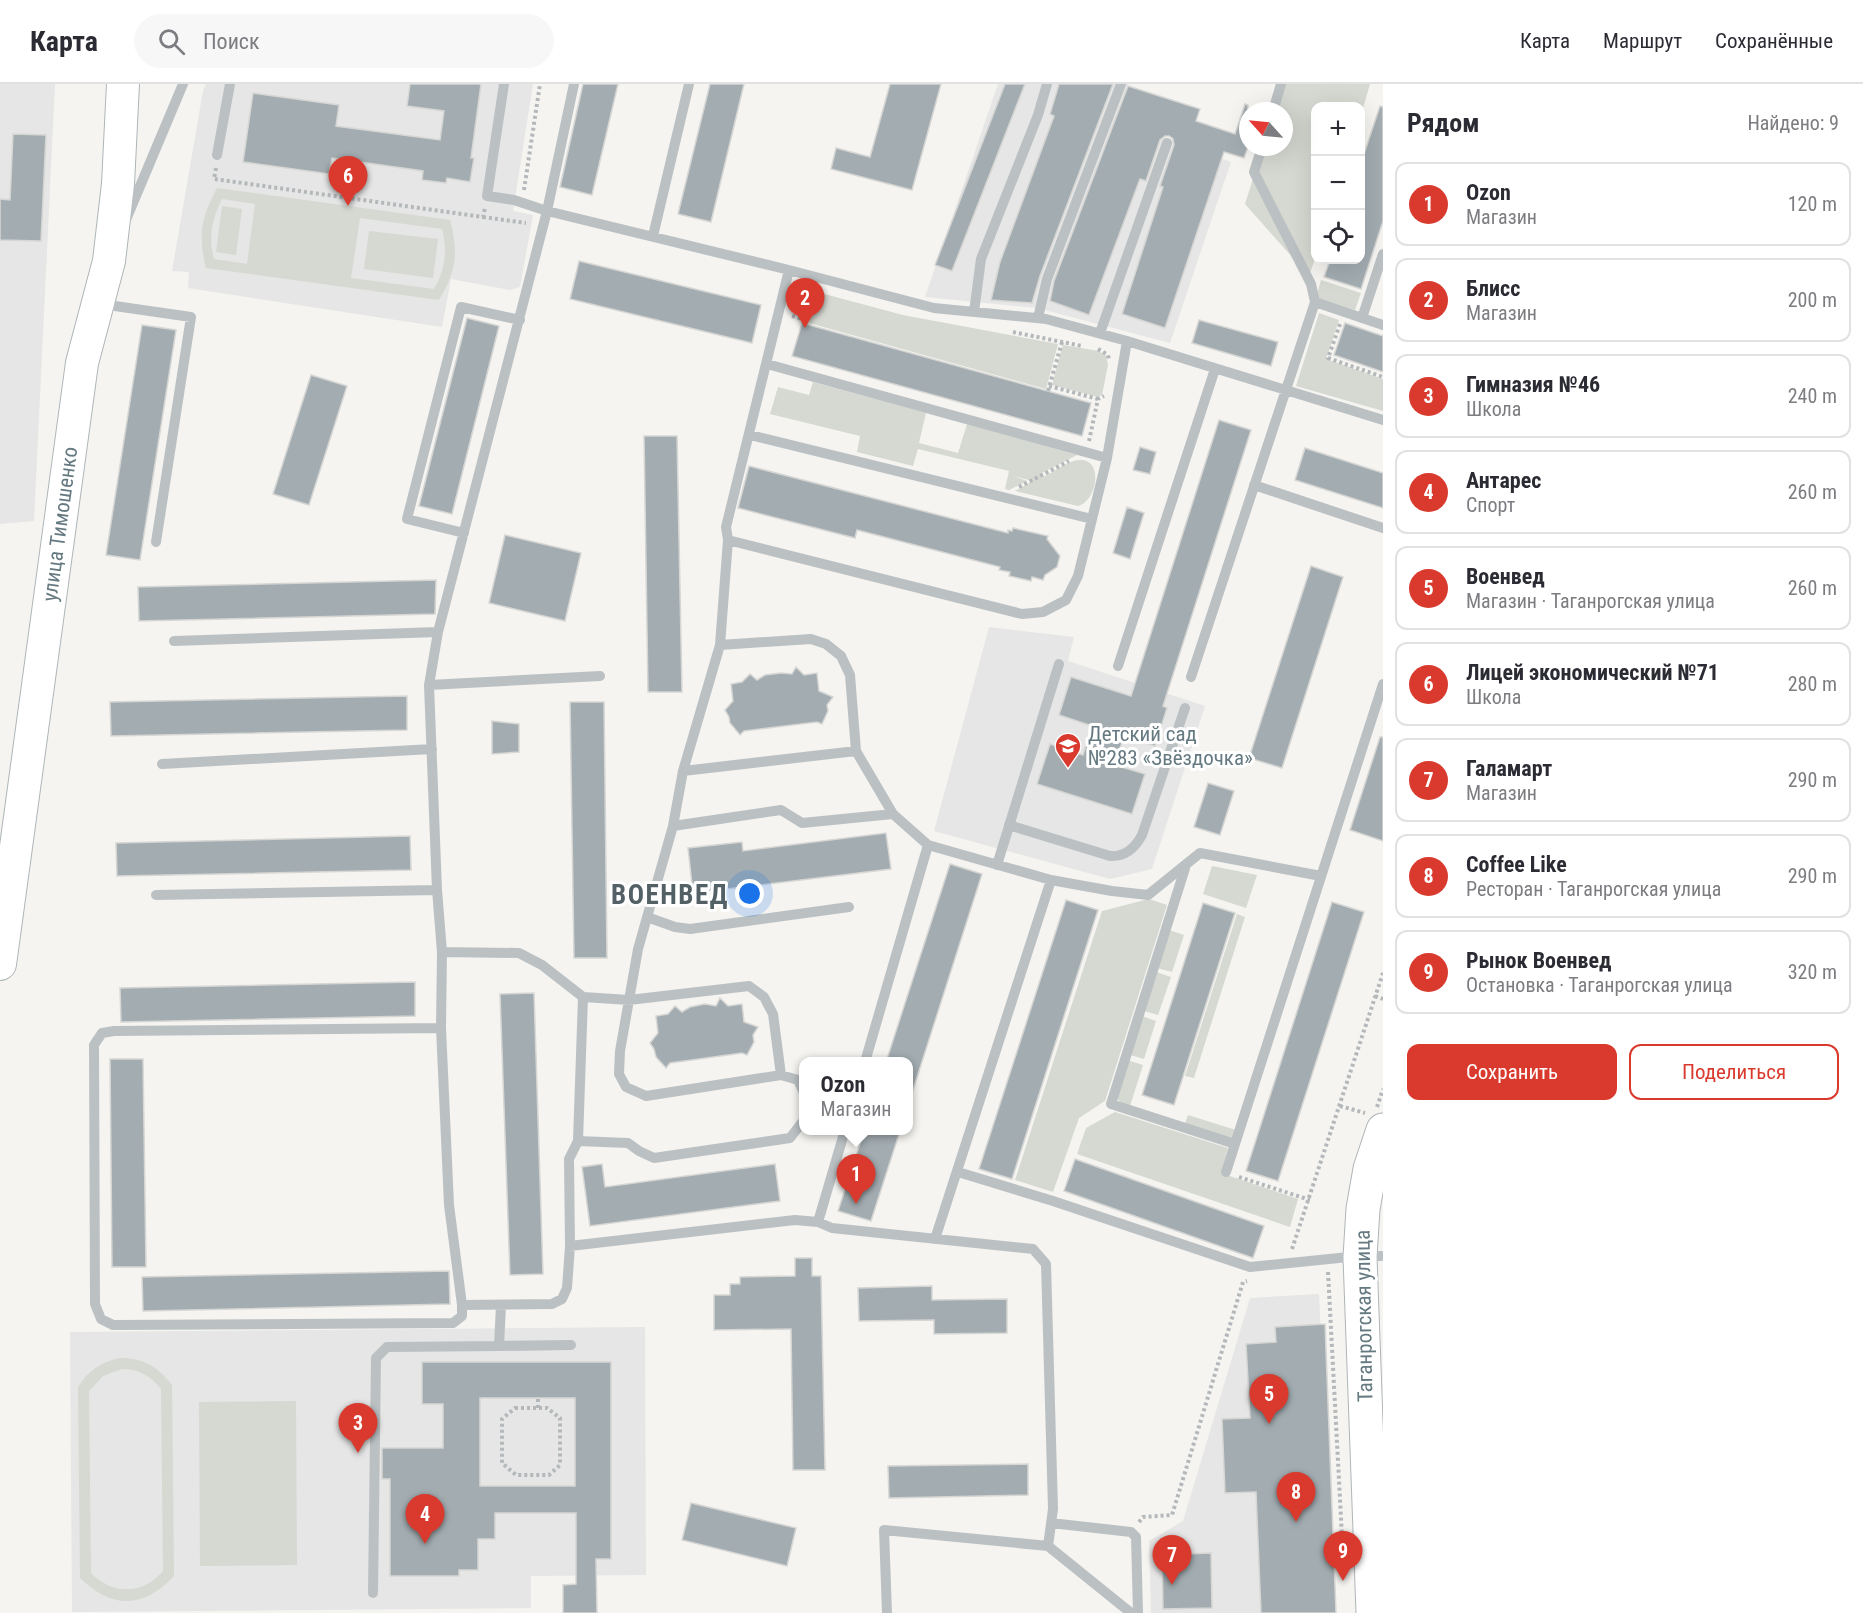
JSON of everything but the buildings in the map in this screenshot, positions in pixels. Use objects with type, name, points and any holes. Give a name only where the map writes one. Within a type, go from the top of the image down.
[{"type":"main road","name":"Таганрогская улица","points":[[1379,1123],[1363,1209],[1383,1336]]},
{"type":"main road","name":"Таганрогская улица","points":[[1372,1613],[1371,1257],[1383,1210]]},
{"type":"street","name":"улица Тимошенко","points":[[0,964],[82,363],[109,261],[118,184],[123,84]]},
{"type":"lane","points":[[109,261],[183,84]]},
{"type":"lane","points":[[217,156],[230,84]]},
{"type":"lane","points":[[504,84],[487,196],[522,202],[548,211],[934,308],[1038,318],[1100,333],[1383,420]]},
{"type":"lane","points":[[441,1028],[114,1031],[102,1033],[94,1045],[95,1305],[101,1319],[113,1325],[453,1323],[462,1316],[449,1205],[441,1028],[442,952],[437,890],[429,685],[438,632],[548,211],[574,84]]},
{"type":"lane","points":[[653,236],[689,84]]},
{"type":"lane","points":[[975,312],[981,259],[1038,115],[1047,84]]},
{"type":"lane","points":[[1038,318],[1047,279],[1121,84]]},
{"type":"lane","points":[[1276,102],[1281,84]]},
{"type":"lane","points":[[1100,333],[1167,143]]},
{"type":"lane","points":[[1191,678],[1315,302],[1311,285],[1254,172],[1259,156]]},
{"type":"lane","points":[[1362,318],[1383,254]]},
{"type":"lane","points":[[789,270],[726,528],[728,540],[720,645],[683,771],[673,826],[638,949],[620,1051],[619,1074],[626,1087],[646,1096],[781,1076],[799,1082]]},
{"type":"lane","points":[[1315,302],[1383,325]]},
{"type":"lane","points":[[98,303],[191,317],[156,542]]},
{"type":"lane","points":[[464,533],[406,519],[461,307],[519,320]]},
{"type":"lane","points":[[728,540],[1022,614],[1042,612],[1066,600],[1078,576],[1107,458],[1127,341]]},
{"type":"lane","points":[[767,363],[1107,458]]},
{"type":"lane","points":[[1118,666],[1215,369]]},
{"type":"lane","points":[[750,435],[1092,519]]},
{"type":"lane","points":[[1254,485],[1383,528]]},
{"type":"lane","points":[[174,641],[438,632]]},
{"type":"lane","points":[[720,645],[811,639],[826,644],[841,656],[850,675],[856,752],[893,814],[928,845],[1052,880],[1148,895],[1200,853],[1321,876]]},
{"type":"lane","points":[[997,865],[1059,664]]},
{"type":"lane","points":[[429,685],[600,676]]},
{"type":"lane","points":[[1226,1172],[1383,684]]},
{"type":"lane","points":[[1009,825],[1110,856],[1122,855],[1131,849],[1142,836],[1185,708]]},
{"type":"lane","points":[[162,764],[432,749]]},
{"type":"lane","points":[[683,771],[856,752]]},
{"type":"lane","points":[[673,826],[781,810],[802,823],[893,814]]},
{"type":"lane","points":[[866,1057],[928,845]]},
{"type":"lane","points":[[1186,864],[1111,1104],[1235,1144]]},
{"type":"lane","points":[[935,1239],[1052,880]]},
{"type":"lane","points":[[156,895],[437,890]]},
{"type":"lane","points":[[647,917],[675,927],[690,929],[849,907]]},
{"type":"lane","points":[[442,952],[519,953],[542,965],[583,997],[629,1000],[749,986],[764,997],[773,1014],[781,1076]]},
{"type":"lane","points":[[462,1305],[552,1304],[562,1299],[567,1288],[570,1246],[569,1159],[578,1141],[583,997]]},
{"type":"lane","points":[[578,1141],[628,1143],[654,1158],[790,1138],[799,1126]]},
{"type":"lane","points":[[818,1222],[844,1135]]},
{"type":"lane","points":[[958,1172],[1053,1201],[1250,1267],[1371,1257]]},
{"type":"lane","points":[[570,1246],[795,1220],[818,1222],[832,1228],[1033,1249],[1046,1264],[1053,1509],[1048,1546]]},
{"type":"lane","points":[[499,1346],[501,1305]]},
{"type":"lane","points":[[373,1593],[376,1358],[387,1347],[571,1345]]},
{"type":"lane","points":[[1051,1523],[1131,1532],[1136,1537],[1138,1613]]},
{"type":"lane","points":[[886,1613],[884,1530],[1048,1546],[1131,1613]]},
{"type":"path","points":[[522,202],[540,84]]},
{"type":"path","points":[[217,156],[214,179],[526,223]]},
{"type":"path","points":[[483,217],[487,196]]},
{"type":"path","points":[[805,324],[818,277]]},
{"type":"path","points":[[787,282],[815,289]]},
{"type":"path","points":[[1344,312],[1328,358],[1383,377]]},
{"type":"path","points":[[1005,331],[1085,346]]},
{"type":"path","points":[[1062,342],[1048,389],[1098,399],[1104,396],[1106,386]]},
{"type":"path","points":[[1096,348],[1108,355],[1110,366]]},
{"type":"path","points":[[1001,496],[1087,452],[1098,399]]},
{"type":"path","points":[[1131,1532],[1143,1517],[1172,1515],[1243,1282],[1265,1279],[1292,1250],[1383,973]]},
{"type":"path","points":[[1376,996],[1383,999]]},
{"type":"path","points":[[1340,1106],[1379,1123]]},
{"type":"path","points":[[1226,1172],[1310,1200]]},
{"type":"path","points":[[1327,1259],[1343,1543]]},
{"type":"path","points":[[538,1398],[538,1408]]},
{"type":"path","points":[[515,1408],[538,1408],[547,1408],[560,1418],[560,1465],[549,1475],[516,1475],[502,1463],[502,1419],[515,1408]]},
{"type":"shaded area","points":[[0,84],[55,84],[34,521],[0,524]]},
{"type":"shaded area","points":[[206,84],[533,84],[513,211],[533,215],[520,287],[510,290],[451,279],[442,327],[188,288],[189,272],[172,271]]},
{"type":"shaded area","points":[[998,84],[1128,84],[1117,119],[1231,162],[1170,343],[1037,308],[925,297]]},
{"type":"shaded area","points":[[1283,84],[1370,84],[1365,102],[1311,102],[1311,264],[1313,264],[1309,276],[1245,204],[1260,156],[1293,156],[1293,102],[1278,102]]},
{"type":"shaded area","points":[[217,188],[450,220],[455,252],[449,280],[439,300],[206,268],[202,246],[202,227]],"holes":[[[222,199],[255,204],[247,264],[214,259],[211,243],[212,228]],[[360,218],[442,229],[445,245],[444,260],[441,275],[434,289],[351,278]]]},
{"type":"shaded area","points":[[222,206],[242,209],[236,255],[216,252]]},
{"type":"shaded area","points":[[369,231],[438,239],[433,278],[364,269]]},
{"type":"shaded area","points":[[1321,280],[1361,293],[1355,310],[1317,298]]},
{"type":"shaded area","points":[[817,292],[903,315],[1058,344],[1046,389],[809,323]]},
{"type":"shaded area","points":[[1319,313],[1339,320],[1326,359],[1383,379],[1383,411],[1296,386]]},
{"type":"shaded area","points":[[1063,345],[1099,351],[1106,356],[1108,365],[1102,395],[1098,397],[1052,385]]},
{"type":"shaded area","points":[[813,382],[926,413],[919,443],[958,453],[967,424],[1077,455],[1042,473],[1041,478],[1070,462],[1088,461],[1095,473],[1090,497],[1078,506],[1015,491],[1033,481],[1013,476],[1027,481],[1009,490],[1005,489],[1009,471],[918,449],[913,466],[857,452],[860,436],[770,414],[778,387],[809,395]]},
{"type":"shaded area","name":"Детский сад №283 «Звёздочка»","points":[[989,627],[1074,637],[1068,661],[1205,706],[1152,869],[1110,879],[934,831]]},
{"type":"shaded area","points":[[1212,866],[1257,875],[1246,908],[1203,894]]},
{"type":"shaded area","points":[[1149,899],[1167,905],[1105,1101],[1079,1118],[1053,1192],[1015,1180],[1102,911]]},
{"type":"shaded area","points":[[1237,914],[1245,917],[1194,1078],[1185,1076]]},
{"type":"shaded area","points":[[1169,930],[1184,935],[1172,972],[1157,968]]},
{"type":"shaded area","points":[[1156,972],[1171,977],[1158,1015],[1144,1011]]},
{"type":"shaded area","points":[[1142,1016],[1156,1021],[1144,1059],[1130,1055]]},
{"type":"shaded area","points":[[1127,1060],[1143,1065],[1130,1106],[1121,1103],[1117,1098]]},
{"type":"shaded area","points":[[1115,1112],[1228,1148],[1221,1173],[1298,1199],[1290,1227],[1077,1154],[1086,1128]]},
{"type":"shaded area","points":[[1188,1115],[1236,1130],[1233,1141],[1184,1126]]},
{"type":"shaded area","points":[[1319,1294],[1334,1613],[1151,1613],[1149,1541],[1183,1521],[1250,1298]]},
{"type":"shaded area","points":[[645,1327],[646,1575],[531,1576],[531,1608],[72,1612],[70,1332]]},
{"type":"shaded area","points":[[129,1358],[143,1362],[156,1369],[172,1385],[174,1576],[151,1595],[127,1601],[116,1600],[104,1595],[80,1578],[78,1387],[91,1371],[113,1360]],"holes":[[[122,1369],[144,1374],[161,1389],[163,1571],[146,1585],[127,1589],[108,1585],[91,1573],[89,1391],[103,1376]]]},
{"type":"shaded area","points":[[296,1401],[297,1565],[200,1566],[199,1402]]},
{"type":"place","name":"Лицей экономический №71","points":[[348,206]]},
{"type":"place","name":"Блисс","points":[[805,328]]},
{"type":"place","name":"Детский сад №283 «Звёздочка»","points":[[1068,769]]},
{"type":"place","name":"Ozon","points":[[856,1204]]},
{"type":"place","name":"Военвед","points":[[1269,1424]]},
{"type":"place","name":"Гимназия №46","points":[[358,1453]]},
{"type":"place","name":"Coffee Like","points":[[1296,1522]]},
{"type":"place","name":"Антарес","points":[[425,1544]]},
{"type":"place","name":"Рынок Военвед","points":[[1343,1581]]},
{"type":"place","name":"Галамарт","points":[[1172,1585]]},
{"type":"district","name":"ВОЕНВЕД","points":[[670,895]]}]
